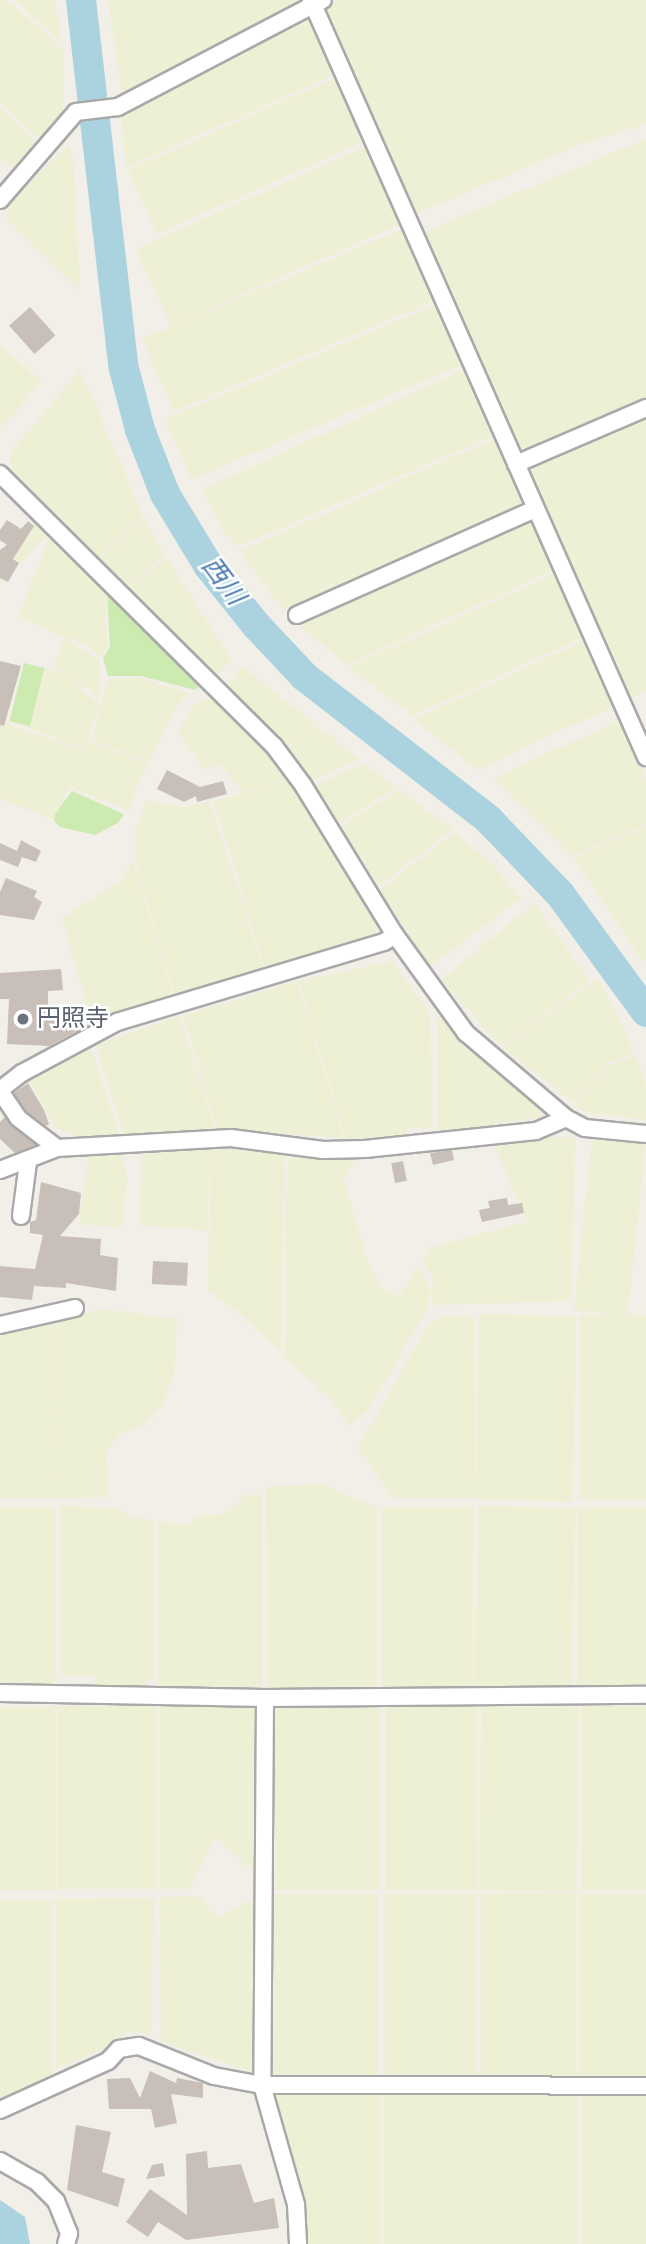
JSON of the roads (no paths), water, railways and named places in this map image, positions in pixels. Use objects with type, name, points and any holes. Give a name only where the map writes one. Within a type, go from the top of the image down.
[{"type":"street","points":[[0,200],[76,113],[118,107],[315,1],[535,509],[646,757]]},
{"type":"street","points":[[516,464],[646,408]]},
{"type":"street","points":[[0,474],[274,747],[303,785],[396,934],[466,1033],[566,1118],[584,1128],[646,1134]]},
{"type":"street","points":[[297,615],[535,509]]},
{"type":"street","points":[[57,1148],[1,1097],[22,1073],[117,1022],[384,943],[396,934]]},
{"type":"street","points":[[0,1170],[28,1162],[57,1148],[231,1138],[323,1150],[365,1149],[536,1132],[566,1118]]},
{"type":"street","points":[[21,1216],[28,1162]]},
{"type":"street","points":[[0,1325],[75,1308]]},
{"type":"street","points":[[0,1693],[265,1698],[646,1695]]},
{"type":"street","points":[[265,1698],[262,2085],[296,2204],[298,2244]]},
{"type":"street","points":[[0,2110],[107,2061],[119,2049],[139,2046],[214,2076],[262,2085],[646,2086]]},
{"type":"street","points":[[0,2161],[37,2182],[56,2201],[69,2234],[66,2244]]},
{"type":"water","points":[[0,2200],[25,2217],[30,2244],[0,2244]]},
{"type":"waterway","name":"西川","points":[[81,0],[123,365],[140,430],[165,494],[208,565],[256,625],[305,677],[488,819],[560,894],[646,1012]]},
{"type":"place","name":"円照寺","points":[[23,1019]]}]
